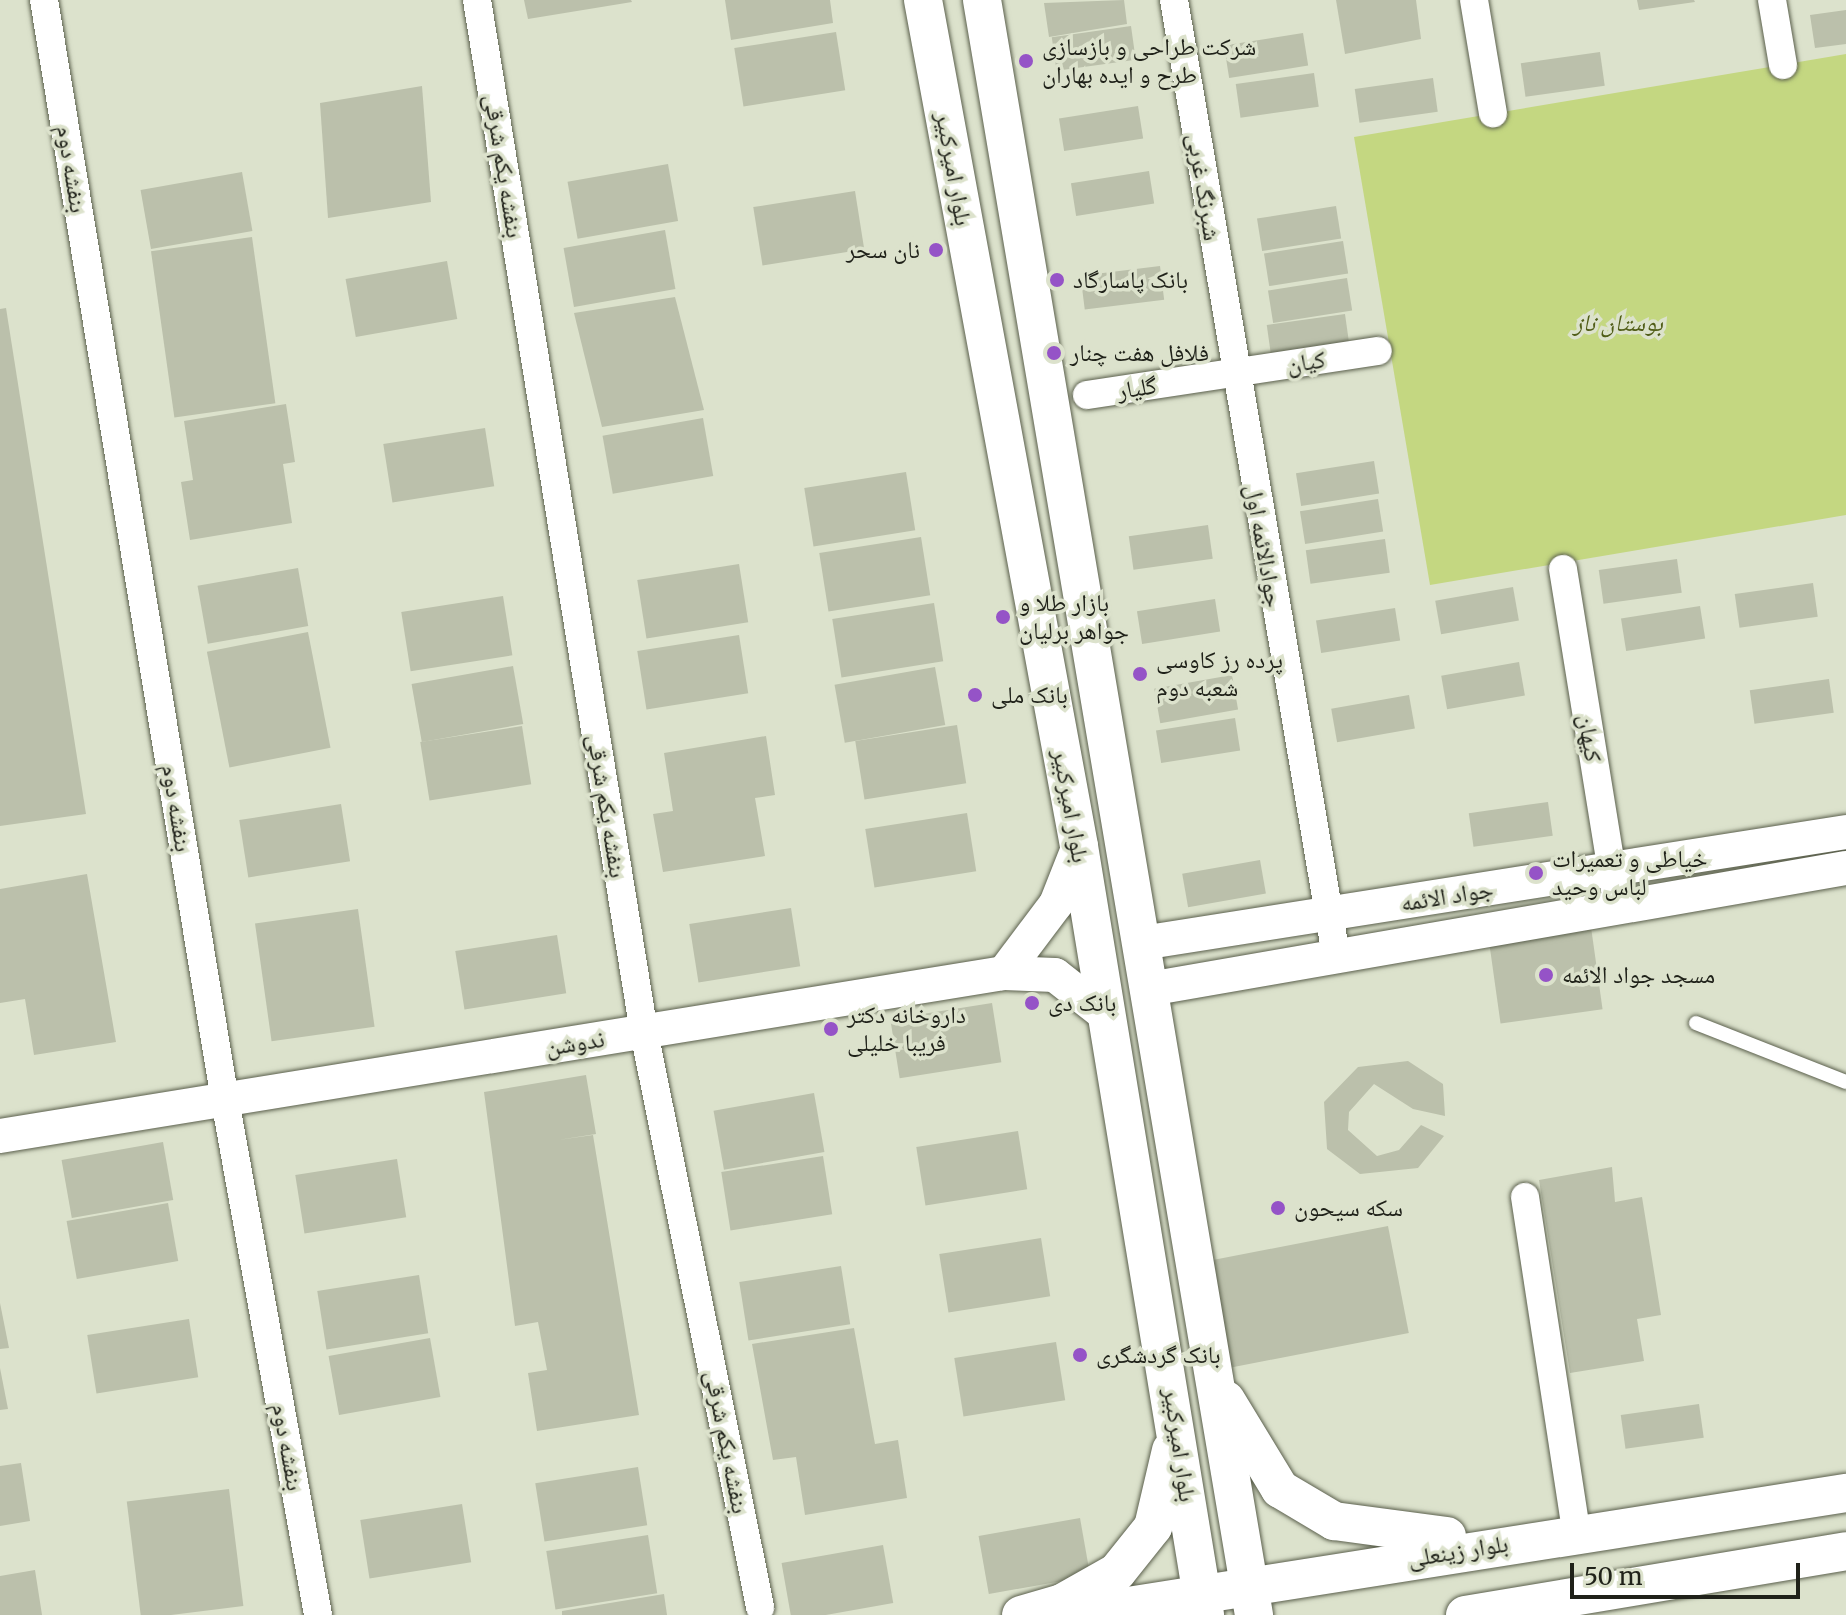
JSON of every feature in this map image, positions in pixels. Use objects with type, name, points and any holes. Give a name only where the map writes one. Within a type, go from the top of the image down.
[{"type":"main road","name":"بلوار امیرکبیر","points":[[923,0],[1079,846],[1172,1391],[1203,1603]]},
{"type":"main road","name":"بلوار امیرکبیر","points":[[982,0],[1251,1599]]},
{"type":"main road","points":[[1215,1381],[1280,1489],[1334,1521],[1421,1538],[1593,1528]]},
{"type":"main road","points":[[1021,1615],[1062,1603],[1117,1572],[1153,1527],[1171,1472],[1172,1391]]},
{"type":"main road","name":"بلوار زینعلی","points":[[1071,1615],[1251,1599],[1593,1528],[1846,1493]]},
{"type":"main road","points":[[1465,1615],[1846,1551]]},
{"type":"main road","points":[[1551,1615],[1596,1594]]},
{"type":"street","name":"بنفشه دوم","points":[[44,0],[225,1100],[318,1615]]},
{"type":"street","name":"بنفشه یکم شرقی","points":[[477,0],[644,1032],[760,1607]]},
{"type":"street","name":"شبرنگ غربی","points":[[1174,0],[1234,373]]},
{"type":"street","points":[[1474,0],[1493,113]]},
{"type":"street","points":[[1772,0],[1783,65]]},
{"type":"street","name":"کیان","points":[[1234,373],[1378,351]]},
{"type":"street","name":"گلیار","points":[[1087,395],[1234,373]]},
{"type":"street","name":"جوادالائمه اول","points":[[1234,373],[1336,956]]},
{"type":"street","name":"کیهان","points":[[1563,569],[1618,907]]},
{"type":"street","name":"جواد الائمه","points":[[1142,943],[1846,832]]},
{"type":"street","points":[[1004,973],[1056,904],[1079,846]]},
{"type":"street","name":"جواد الائمه","points":[[1149,989],[1846,868]]},
{"type":"street","name":"ندوشن","points":[[0,1136],[1004,973],[1055,975],[1106,1015]]},
{"type":"street","points":[[1525,1197],[1593,1528]]},
{"type":"lane","points":[[1696,1023],[1846,1082]]},
{"type":"green space","name":"بوستان ناز","points":[[1846,54],[1846,515],[1430,585],[1354,137]]},
{"type":"building","points":[[524,0],[631,0],[632,2],[528,19]]},
{"type":"building","points":[[725,0],[830,0],[833,23],[731,40]]},
{"type":"building","points":[[1124,0],[1127,24],[1049,37],[1044,3]]},
{"type":"building","points":[[1336,0],[1416,0],[1421,39],[1345,54]]},
{"type":"building","points":[[1637,0],[1694,0],[1695,2],[1639,10]]},
{"type":"building","points":[[1846,10],[1846,44],[1815,48],[1810,15]]},
{"type":"building","points":[[1131,26],[1136,60],[1057,71],[1052,37]]},
{"type":"building","points":[[836,32],[845,90],[743,106],[734,48]]},
{"type":"building","points":[[1303,33],[1308,66],[1229,78],[1224,46]]},
{"type":"building","points":[[1600,52],[1605,86],[1526,97],[1521,63]]},
{"type":"building","points":[[1314,73],[1319,107],[1241,118],[1236,84]]},
{"type":"building","points":[[1433,78],[1438,112],[1360,123],[1355,89]]},
{"type":"building","points":[[422,86],[431,202],[328,218],[320,103]]},
{"type":"building","points":[[1138,106],[1143,139],[1064,151],[1059,119]]},
{"type":"building","points":[[668,164],[678,221],[578,239],[568,182]]},
{"type":"building","points":[[1149,171],[1154,204],[1076,216],[1071,183]]},
{"type":"building","points":[[242,172],[252,231],[151,249],[141,190]]},
{"type":"building","points":[[855,191],[864,249],[762,265],[753,207]]},
{"type":"building","points":[[1336,206],[1341,239],[1262,251],[1257,219]]},
{"type":"building","points":[[665,230],[675,289],[574,307],[564,248]]},
{"type":"building","points":[[252,237],[275,403],[174,418],[151,251]]},
{"type":"building","points":[[1343,241],[1348,274],[1269,286],[1264,254]]},
{"type":"building","points":[[447,261],[457,319],[356,337],[346,279]]},
{"type":"building","points":[[1160,266],[1164,300],[1085,309],[1081,276]]},
{"type":"building","points":[[1347,278],[1352,311],[1273,323],[1268,291]]},
{"type":"building","points":[[675,297],[704,410],[602,427],[574,313]]},
{"type":"building","points":[[6,308],[86,814],[0,826],[0,309]]},
{"type":"building","points":[[1345,314],[1350,348],[1272,359],[1267,325]]},
{"type":"building","points":[[286,404],[295,462],[283,464],[292,523],[190,540],[181,482],[193,480],[184,421]]},
{"type":"building","points":[[703,418],[713,476],[613,494],[603,436]]},
{"type":"building","points":[[485,428],[494,486],[392,502],[383,444]]},
{"type":"building","points":[[1374,461],[1379,494],[1301,506],[1296,473]]},
{"type":"building","points":[[906,472],[915,530],[813,546],[804,488]]},
{"type":"building","points":[[1378,499],[1383,532],[1305,544],[1300,511]]},
{"type":"building","points":[[1208,525],[1213,559],[1134,570],[1129,536]]},
{"type":"building","points":[[921,537],[930,595],[828,611],[819,553]]},
{"type":"building","points":[[1385,539],[1390,573],[1311,584],[1306,550]]},
{"type":"building","points":[[1677,559],[1682,593],[1604,604],[1599,570]]},
{"type":"building","points":[[739,564],[748,622],[646,638],[637,580]]},
{"type":"building","points":[[298,568],[308,626],[208,644],[198,586]]},
{"type":"building","points":[[1813,583],[1818,617],[1740,628],[1735,594]]},
{"type":"building","points":[[1513,587],[1519,620],[1441,634],[1435,601]]},
{"type":"building","points":[[503,596],[512,655],[411,671],[401,612]]},
{"type":"building","points":[[1215,599],[1220,632],[1142,644],[1137,611]]},
{"type":"building","points":[[934,603],[943,661],[841,677],[832,619]]},
{"type":"building","points":[[1700,606],[1705,639],[1626,651],[1621,619]]},
{"type":"building","points":[[1395,608],[1400,641],[1321,653],[1316,621]]},
{"type":"building","points":[[308,632],[331,748],[229,767],[207,652]]},
{"type":"building","points":[[739,635],[748,693],[646,709],[637,651]]},
{"type":"building","points":[[1519,662],[1525,695],[1447,709],[1441,676]]},
{"type":"building","points":[[513,666],[523,724],[422,742],[412,684]]},
{"type":"building","points":[[935,667],[945,725],[845,743],[835,685]]},
{"type":"building","points":[[1232,675],[1238,709],[1160,723],[1154,689]]},
{"type":"building","points":[[1829,679],[1834,713],[1755,724],[1750,690]]},
{"type":"building","points":[[1409,695],[1415,728],[1337,742],[1331,709]]},
{"type":"building","points":[[1235,718],[1240,751],[1161,763],[1156,731]]},
{"type":"building","points":[[957,725],[966,783],[864,799],[855,741]]},
{"type":"building","points":[[522,726],[531,784],[429,800],[420,742]]},
{"type":"building","points":[[766,736],[775,795],[755,798],[765,856],[663,872],[653,814],[673,811],[664,753]]},
{"type":"building","points":[[1548,802],[1553,836],[1474,847],[1469,813]]},
{"type":"building","points":[[341,804],[350,861],[248,877],[239,820]]},
{"type":"building","points":[[967,813],[976,871],[874,887],[865,829]]},
{"type":"building","points":[[1260,860],[1266,893],[1188,907],[1182,874]]},
{"type":"building","points":[[87,874],[116,1042],[34,1055],[25,999],[0,1003],[0,889]]},
{"type":"building","points":[[791,908],[800,966],[698,982],[689,924]]},
{"type":"building","points":[[358,909],[375,1027],[272,1041],[255,923]]},
{"type":"building","name":"مسجد جواد الائمه","points":[[1591,927],[1603,1009],[1501,1024],[1489,941]]},
{"type":"building","points":[[557,935],[566,993],[464,1009],[455,951]]},
{"type":"building","points":[[992,1003],[1001,1062],[900,1078],[890,1019]]},
{"type":"building","points":[[1408,1061],[1443,1084],[1445,1116],[1413,1109],[1374,1084],[1349,1112],[1348,1130],[1377,1156],[1399,1150],[1421,1125],[1444,1136],[1418,1168],[1360,1174],[1327,1149],[1324,1102],[1358,1067]]},
{"type":"building","points":[[586,1075],[596,1134],[558,1140],[593,1135],[639,1415],[537,1431],[528,1373],[547,1370],[538,1322],[515,1326],[484,1092]]},
{"type":"building","points":[[814,1093],[824,1152],[724,1170],[714,1111]]},
{"type":"building","points":[[1018,1131],[1027,1189],[925,1205],[916,1147]]},
{"type":"building","points":[[163,1142],[173,1200],[72,1218],[62,1160]]},
{"type":"building","points":[[823,1156],[832,1214],[730,1230],[721,1172]]},
{"type":"building","points":[[397,1159],[406,1217],[304,1233],[295,1175]]},
{"type":"building","points":[[1612,1167],[1615,1202],[1642,1197],[1661,1315],[1637,1319],[1644,1361],[1570,1373],[1539,1180]]},
{"type":"building","points":[[168,1203],[178,1261],[77,1279],[67,1221]]},
{"type":"building","points":[[1388,1226],[1409,1333],[1231,1368],[1210,1261]]},
{"type":"building","points":[[1041,1238],[1050,1296],[948,1312],[939,1254]]},
{"type":"building","points":[[841,1266],[850,1324],[748,1340],[739,1282]]},
{"type":"building","points":[[419,1275],[428,1333],[326,1349],[317,1291]]},
{"type":"building","points":[[0,1303],[9,1348],[0,1349]]},
{"type":"building","points":[[189,1319],[198,1377],[96,1393],[87,1335]]},
{"type":"building","points":[[854,1328],[875,1444],[898,1440],[907,1498],[805,1515],[796,1457],[773,1460],[752,1344]]},
{"type":"building","points":[[430,1338],[440,1397],[339,1415],[329,1356]]},
{"type":"building","points":[[1056,1342],[1065,1400],[963,1416],[954,1358]]},
{"type":"building","points":[[0,1368],[8,1409],[0,1410]]},
{"type":"building","points":[[1699,1404],[1704,1438],[1626,1449],[1621,1415]]},
{"type":"building","points":[[21,1463],[30,1521],[0,1526],[0,1466]]},
{"type":"building","points":[[638,1467],[647,1525],[545,1542],[535,1483]]},
{"type":"building","points":[[229,1489],[243,1606],[171,1615],[141,1615],[127,1502]]},
{"type":"building","points":[[462,1504],[471,1562],[369,1578],[360,1520]]},
{"type":"building","points":[[1080,1518],[1090,1576],[989,1594],[979,1536]]},
{"type":"building","points":[[648,1535],[657,1593],[555,1609],[546,1551]]},
{"type":"building","points":[[883,1545],[893,1603],[826,1615],[791,1615],[782,1563]]},
{"type":"building","points":[[35,1570],[42,1615],[0,1615],[0,1576]]},
{"type":"building","points":[[664,1594],[667,1615],[562,1615],[562,1611]]},
{"type":"place","name":"شرکت طراحی و بازسازی طرح و ایده بهاران","points":[[1026,61]]},
{"type":"place","name":"نان سحر","points":[[936,250]]},
{"type":"place","name":"بانک پاسارگاد","points":[[1057,280]]},
{"type":"place","name":"فلافل هفت چنار","points":[[1054,353]]},
{"type":"place","name":"بازار طلا و جواهر برلیان","points":[[1003,617]]},
{"type":"place","name":"پرده رز کاوسی شعبه دوم","points":[[1140,674]]},
{"type":"place","name":"بانک ملی","points":[[975,695]]},
{"type":"place","name":"خیاطی و تعمیرات لباس وحید","points":[[1536,873]]},
{"type":"place","name":"مسجد جواد الائمه","points":[[1546,975]]},
{"type":"place","name":"بانک دی","points":[[1032,1003]]},
{"type":"place","name":"داروخانه دکتر فریبا خلیلی","points":[[831,1029]]},
{"type":"place","name":"سکه سیحون","points":[[1278,1208]]},
{"type":"place","name":"بانک گردشگری","points":[[1080,1355]]}]
